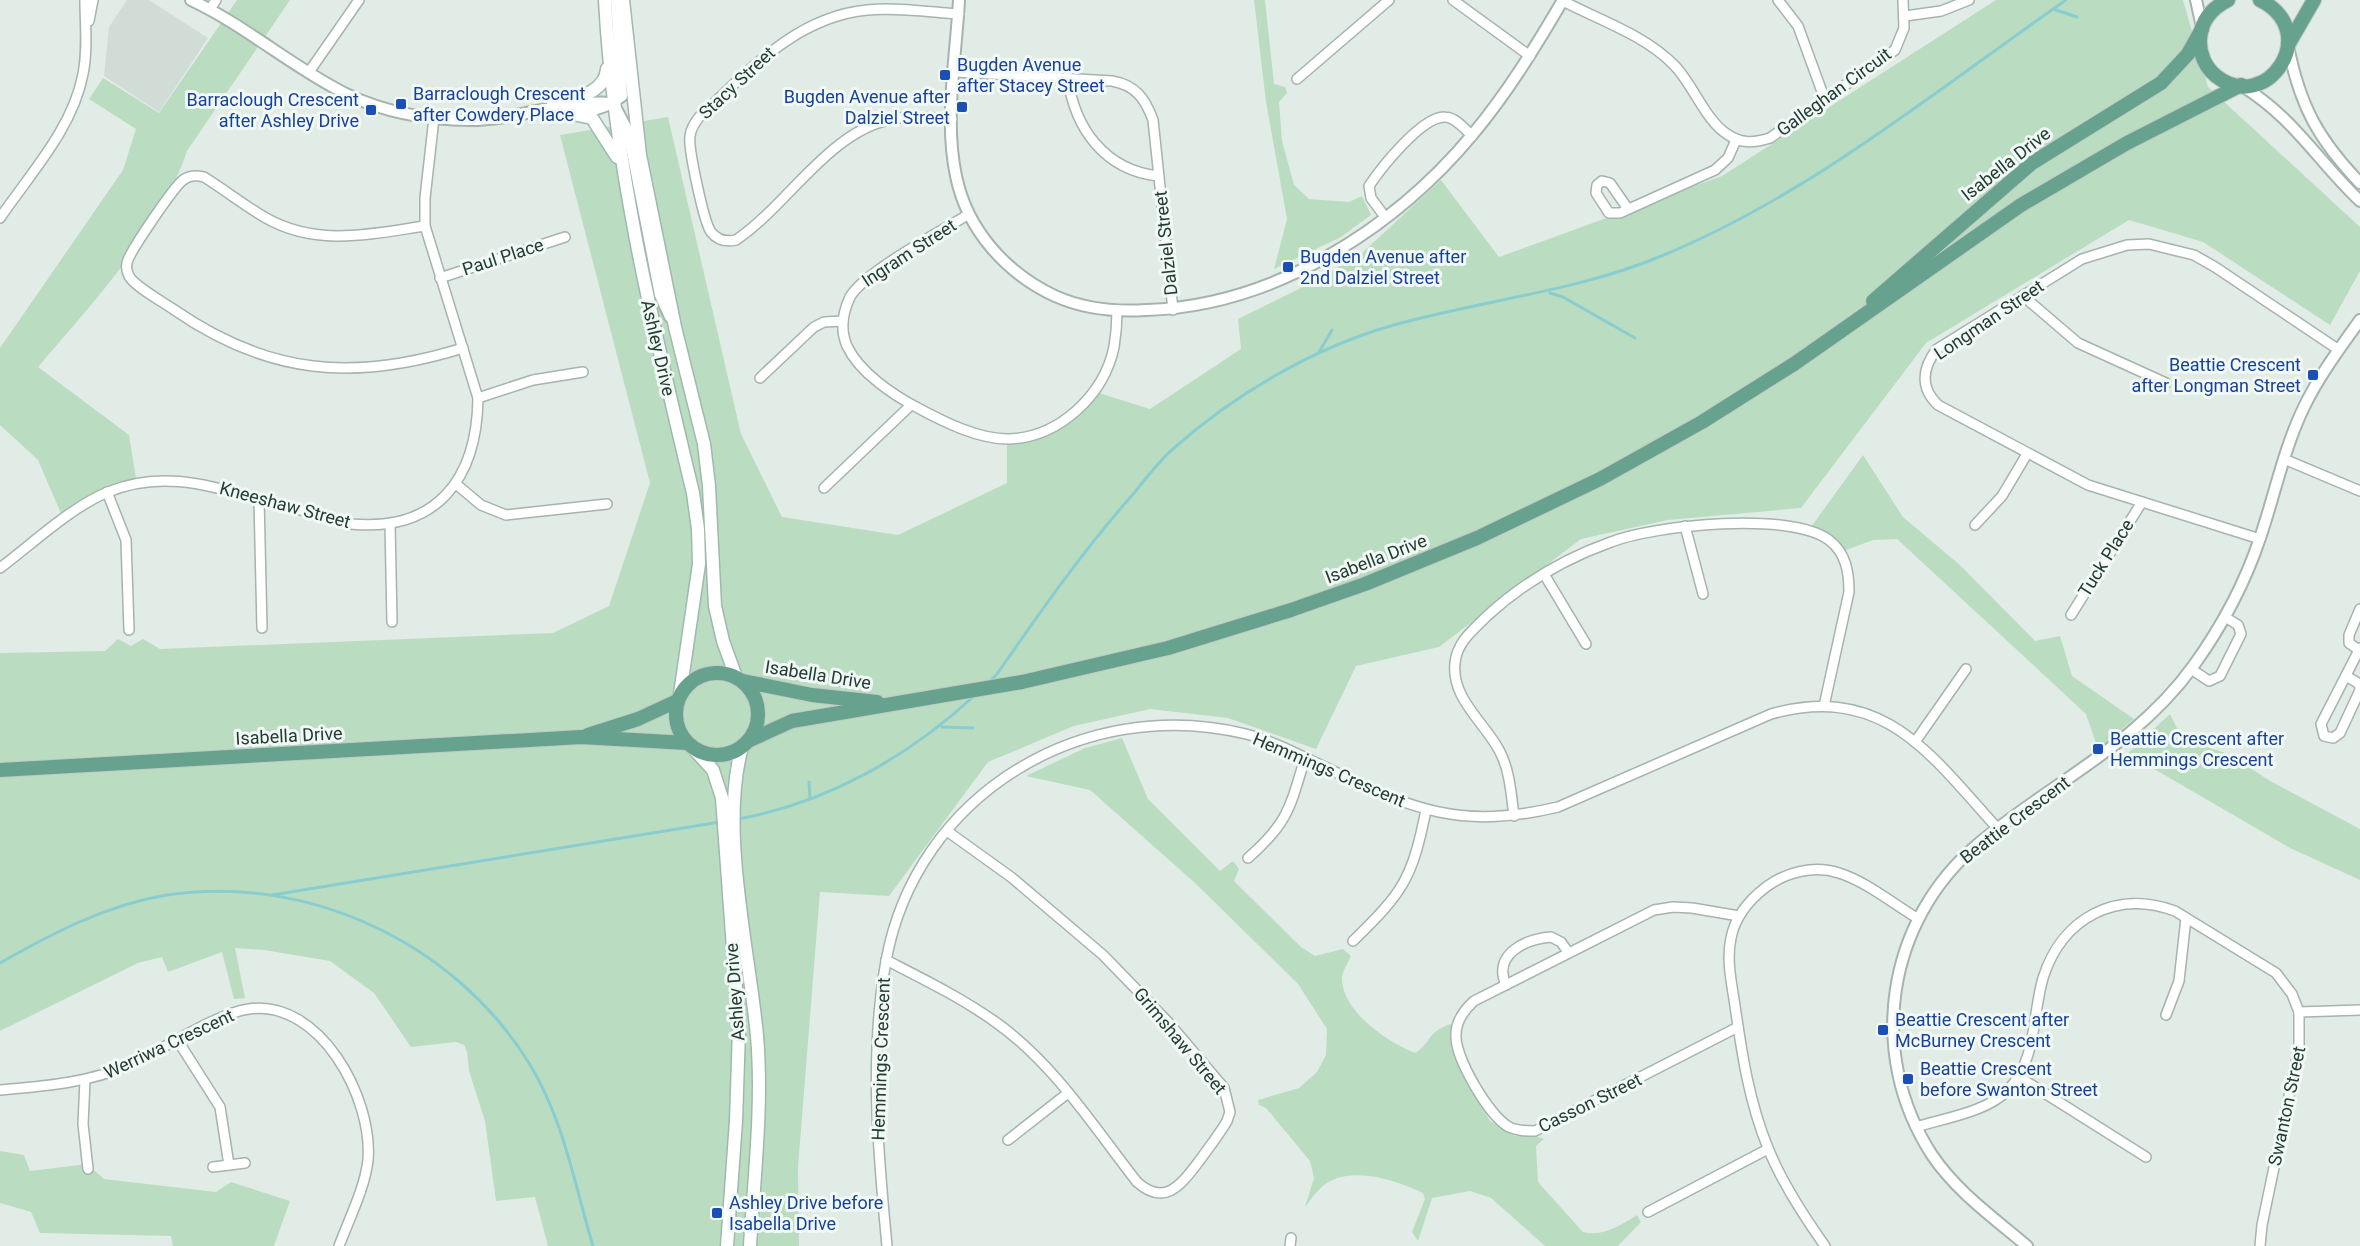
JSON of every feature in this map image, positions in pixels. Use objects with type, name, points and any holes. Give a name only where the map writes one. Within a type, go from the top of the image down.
[{"type":"main road","name":"Ashley Drive","points":[[605,0],[613,103],[621,163],[644,287],[693,493],[698,529],[698,582],[679,697]]},
{"type":"main road","name":"Ashley Drive","points":[[623,0],[640,155],[675,327],[704,444],[710,486],[715,606],[723,641],[739,679]]},
{"type":"main road","name":"Isabella Drive","points":[[1833,336],[1956,226],[2032,163],[2150,92],[2180,65],[2214,8],[2228,0]]},
{"type":"main road","points":[[2260,0],[2280,15],[2287,29],[2288,45]]},
{"type":"main road","points":[[2288,45],[2314,0]]},
{"type":"main road","points":[[2202,28],[2200,45],[2208,67],[2226,82],[2242,86]]},
{"type":"main road","name":"Isabella Drive","points":[[745,744],[792,721],[1022,682],[1120,660],[1215,634],[1291,610],[1421,562],[1539,509],[1652,451],[1764,384],[2022,205],[2127,143],[2242,86],[2258,83],[2273,75],[2283,62],[2288,45]]},
{"type":"main road","points":[[546,110],[597,89],[606,78],[608,50]]},
{"type":"main road","points":[[568,113],[592,117],[621,163]]},
{"type":"main road","points":[[720,673],[739,679],[752,691],[758,709],[756,728],[745,744],[720,755],[701,753],[690,745],[676,723],[679,697],[688,684],[703,675],[720,673]]},
{"type":"main road","name":"Isabella Drive","points":[[739,679],[812,695],[888,703]]},
{"type":"main road","name":"Isabella Drive","points":[[581,737],[638,719],[679,697]]},
{"type":"main road","name":"Isabella Drive","points":[[0,770],[581,737],[690,745]]},
{"type":"main road","name":"Ashley Drive","points":[[727,798],[745,744]]},
{"type":"main road","name":"Ashley Drive","points":[[690,745],[713,770],[727,798],[739,1030],[729,1246]]},
{"type":"main road","name":"Ashley Drive","points":[[731,854],[758,1075],[752,1243]]},
{"type":"street","points":[[85,0],[87,32]]},
{"type":"street","points":[[0,218],[64,124],[74,105],[83,74],[93,0]]},
{"type":"street","points":[[191,0],[213,4],[309,72],[346,94],[410,115],[481,120],[595,102],[613,103]]},
{"type":"street","points":[[309,72],[359,0]]},
{"type":"street","points":[[546,110],[553,115],[596,110],[613,103],[622,96],[616,0]]},
{"type":"street","points":[[959,0],[952,153],[956,178],[969,214],[989,246],[1023,278],[1074,304],[1117,311],[1173,309],[1243,294],[1321,260],[1385,217],[1430,179],[1472,136],[1530,56],[1563,0],[1660,52],[1688,81],[1720,128],[1736,140],[1728,158],[1715,170],[1628,209]]},
{"type":"street","points":[[1297,79],[1389,0]]},
{"type":"street","points":[[1453,0],[1530,56]]},
{"type":"street","points":[[1778,0],[1798,26],[1825,100]]},
{"type":"street","name":"Galleghan Circuit","points":[[1736,140],[1757,142],[1770,138],[1895,50],[1901,40],[1905,16],[1903,0]]},
{"type":"street","points":[[1905,16],[1941,11],[1969,0]]},
{"type":"street","points":[[2196,0],[2202,28]]},
{"type":"street","name":"Stacy Street","points":[[952,119],[911,117],[873,125],[838,147],[736,240],[729,242],[717,238],[707,224],[690,147],[692,127],[700,116],[774,48],[819,21],[843,14],[868,10],[958,14]]},
{"type":"street","points":[[2288,45],[2306,111],[2326,146],[2360,183]]},
{"type":"street","name":"Dalziel Street","points":[[955,72],[1124,83],[1140,94],[1153,120],[1173,309]]},
{"type":"street","name":"Dalziel Street","points":[[1068,78],[1078,117],[1098,148],[1126,169],[1158,176]]},
{"type":"street","points":[[2242,86],[2265,100],[2286,118],[2360,201]]},
{"type":"street","points":[[613,103],[628,131],[660,295],[675,327]]},
{"type":"street","points":[[1385,217],[1371,198],[1369,186],[1410,138],[1433,120],[1443,117],[1455,121],[1472,136]]},
{"type":"street","name":"Kneeshaw Street","points":[[0,568],[80,508],[107,492],[148,481],[181,480],[351,524],[390,524],[417,516],[434,506],[456,484],[473,450],[478,427],[478,398],[425,226],[424,198],[434,118]]},
{"type":"street","points":[[425,226],[358,236],[312,235],[267,218],[204,177],[192,175],[178,184],[130,254],[127,269],[132,280],[187,319],[218,337],[285,362],[337,369],[372,369],[424,360],[463,348]]},
{"type":"street","name":"Ingram Street","points":[[843,321],[846,308],[859,285],[969,214]]},
{"type":"street","name":"Paul Place","points":[[440,278],[565,237]]},
{"type":"street","name":"Longman Street","points":[[2260,539],[2088,485],[2027,454],[1938,405],[1930,397],[1924,379],[1926,364],[1937,349],[2082,259],[2104,250],[2138,245],[2172,248],[2215,267],[2339,350]]},
{"type":"street","points":[[2023,296],[2078,343],[2166,383]]},
{"type":"street","points":[[760,378],[814,327],[824,322],[843,321],[846,341],[854,358],[878,381],[911,405],[956,426],[999,438],[1028,437],[1047,430],[1073,413],[1102,379],[1114,346],[1117,311]]},
{"type":"street","name":"Beattie Crescent","points":[[2027,1246],[1962,1190],[1941,1167],[1916,1126],[1898,1076],[1892,1022],[1899,969],[1917,918],[1934,890],[1955,865],[1998,829],[2089,767],[2129,735],[2191,669],[2225,617],[2245,579],[2260,539],[2284,459],[2304,407],[2360,320]]},
{"type":"street","points":[[478,398],[533,380],[583,372]]},
{"type":"street","points":[[824,488],[911,405]]},
{"type":"street","points":[[1976,525],[2002,496],[2027,454]]},
{"type":"street","points":[[2284,459],[2360,491]]},
{"type":"street","points":[[456,484],[481,505],[506,515],[608,504]]},
{"type":"street","points":[[107,492],[126,540],[129,630]]},
{"type":"street","points":[[259,499],[262,628]]},
{"type":"street","name":"Tuck Place","points":[[2071,615],[2142,502]]},
{"type":"street","points":[[390,524],[392,622]]},
{"type":"street","points":[[1514,816],[1507,767],[1491,737],[1458,688],[1455,662],[1458,649],[1468,634],[1497,607],[1544,574],[1578,555],[1612,541],[1648,531],[1685,526],[1748,524],[1793,528],[1816,533],[1837,547],[1846,564],[1849,592],[1824,706]]},
{"type":"street","points":[[1685,526],[1703,594]]},
{"type":"street","points":[[1544,574],[1586,644]]},
{"type":"street","points":[[2346,676],[2358,683],[2360,689],[2340,733],[2333,738],[2324,736],[2322,724],[2346,676],[2360,649],[2349,643],[2349,635],[2360,609]]},
{"type":"street","points":[[2191,669],[2209,681],[2220,676],[2241,634],[2238,625],[2225,617]]},
{"type":"street","points":[[1915,742],[1966,669]]},
{"type":"street","name":"Hemmings Crescent","points":[[887,1246],[876,1108],[881,1001],[886,960],[910,891],[947,831],[969,806],[1000,780],[1073,741],[1130,728],[1164,724],[1198,726],[1248,735],[1305,758],[1379,793],[1426,810],[1470,818],[1514,816],[1558,807],[1771,714],[1792,708],[1848,707],[1872,714],[1895,726],[1915,742],[1998,829]]},
{"type":"street","points":[[1248,858],[1271,838],[1285,818],[1305,758]]},
{"type":"street","points":[[1353,941],[1386,908],[1408,878],[1418,850],[1426,810]]},
{"type":"street","name":"Grimshaw Street","points":[[886,960],[964,1001],[996,1022],[1040,1061],[1068,1093],[1137,1182],[1150,1192],[1160,1194],[1175,1189],[1183,1182],[1222,1130],[1230,1112],[1224,1088],[1125,977],[1058,914],[947,831]]},
{"type":"street","points":[[1825,1246],[1798,1208],[1768,1149],[1750,1094],[1738,1027],[1729,954],[1731,938],[1739,916],[1758,893],[1774,881],[1791,873],[1819,869],[1837,872],[1854,879],[1917,918]]},
{"type":"street","name":"Swanton Street","points":[[1916,1126],[1994,1101],[2019,1077],[2029,1052],[2047,969],[2057,950],[2077,926],[2102,909],[2129,902],[2157,904],[2186,918],[2276,972],[2287,986],[2299,1012],[2299,1048],[2262,1225],[2260,1246]]},
{"type":"street","name":"Casson Street","points":[[1738,1027],[1548,1127],[1523,1132],[1504,1124],[1490,1110],[1458,1053],[1456,1040],[1459,1020],[1465,1009],[1474,1001],[1654,910],[1673,907],[1692,908],[1739,916]]},
{"type":"street","points":[[2166,1015],[2179,981],[2186,918]]},
{"type":"street","points":[[1506,984],[1502,972],[1504,961],[1524,943],[1551,937],[1561,942],[1568,952]]},
{"type":"street","name":"Werriwa Crescent","points":[[0,1090],[85,1080],[128,1065],[243,1010],[269,1008],[301,1020],[338,1058],[353,1084],[368,1144],[364,1178],[339,1246]]},
{"type":"street","points":[[2299,1012],[2360,1010]]},
{"type":"street","points":[[178,1041],[220,1107],[229,1165]]},
{"type":"street","points":[[2019,1077],[2146,1157]]},
{"type":"street","points":[[85,1080],[83,1124],[88,1168]]},
{"type":"street","points":[[1008,1140],[1068,1093]]},
{"type":"street","points":[[1648,1212],[1768,1149]]},
{"type":"street","points":[[213,1167],[245,1162]]},
{"type":"shaded area","points":[[127,0],[149,0],[208,38],[159,112],[104,76],[109,27]]},
{"type":"green space","points":[[237,0],[290,0],[187,151],[160,210],[142,238],[102,292],[38,367],[129,435],[136,478],[63,518],[38,460],[0,425],[0,348],[123,170],[136,129],[89,99],[103,78],[159,113]]},
{"type":"green space","points":[[1254,0],[1265,0],[1274,84],[1285,87],[1287,93],[1279,102],[1282,141],[1294,185],[1309,199],[1349,202],[1362,196],[1371,215],[1341,237],[1274,269],[1287,219],[1266,102]]},
{"type":"green space","points":[[1996,0],[2183,0],[2208,87],[2360,227],[2360,271],[2330,325],[2203,242],[2129,220],[1926,343],[1801,508],[1668,520],[1581,539],[1439,647],[1356,666],[1316,749],[1228,718],[1150,709],[1074,726],[988,762],[889,896],[820,892],[798,1167],[799,1246],[548,1246],[535,1197],[496,1201],[485,1121],[469,1071],[464,1045],[456,1042],[411,1047],[374,993],[330,961],[264,950],[235,948],[245,998],[234,999],[222,952],[168,972],[162,957],[138,963],[0,1031],[0,653],[105,651],[118,639],[131,646],[143,639],[160,649],[553,633],[609,606],[650,483],[560,135],[668,117],[741,434],[782,517],[898,535],[1007,483],[1007,441],[1036,434],[1068,421],[1099,393],[1150,409],[1241,349],[1238,319],[1313,282],[1362,253],[1441,180],[1499,257],[1722,176]]},
{"type":"green space","points":[[1863,455],[1903,517],[1961,566],[2035,641],[2060,636],[2072,676],[2134,719],[2098,749],[2086,714],[1897,539],[1873,540],[1841,552],[1811,527]]},
{"type":"green space","points":[[2170,714],[2183,740],[2229,754],[2270,781],[2360,829],[2360,880],[2290,848],[2149,766],[2116,764]]},
{"type":"green space","points":[[1122,738],[1148,799],[1220,871],[1233,861],[1239,869],[1234,881],[1301,947],[1315,956],[1343,949],[1351,956],[1342,976],[1344,991],[1358,1014],[1368,1024],[1392,1041],[1415,1053],[1437,1031],[1450,1024],[1452,1026],[1454,1056],[1490,1121],[1515,1136],[1536,1136],[1544,1139],[1536,1146],[1538,1182],[1583,1232],[1604,1232],[1637,1215],[1641,1222],[1618,1246],[1545,1246],[1491,1198],[1470,1191],[1432,1198],[1418,1241],[1412,1232],[1425,1199],[1423,1193],[1376,1177],[1338,1178],[1321,1188],[1305,1207],[1314,1178],[1310,1161],[1266,1108],[1259,1105],[1258,1100],[1299,1088],[1317,1072],[1326,1055],[1327,1029],[1298,984],[1195,883],[1090,790],[1026,776],[1085,748]]},
{"type":"green space","points":[[0,1151],[24,1155],[30,1171],[87,1164],[104,1179],[216,1192],[231,1182],[290,1201],[274,1246],[173,1246],[171,1236],[40,1233],[31,1212],[0,1203]]},
{"type":"waterway","points":[[989,682],[1081,558],[1158,464],[1198,428],[1250,391],[1306,359],[1364,334],[1427,316],[1594,279],[1659,257],[1714,232],[1767,204],[1870,140],[2066,0]]},
{"type":"waterway","points":[[2053,9],[2077,17]]},
{"type":"waterway","points":[[1550,293],[1563,297],[1635,338]]},
{"type":"waterway","points":[[1319,352],[1332,330]]},
{"type":"waterway","points":[[738,819],[803,802],[865,774],[922,739],[974,696]]},
{"type":"waterway","points":[[942,727],[973,728]]},
{"type":"waterway","points":[[809,782],[810,798]]},
{"type":"waterway","points":[[272,895],[720,822]]},
{"type":"waterway","points":[[0,963],[60,931],[101,913],[167,895],[220,891],[272,895],[323,907],[372,926],[418,951],[460,983],[498,1020],[529,1063],[560,1129],[593,1246]]},
{"type":"place","name":"Bugden Avenue after Stacey Street","points":[[945,75]]},
{"type":"place","name":"Barraclough Crescent after Cowdery Place","points":[[401,104]]},
{"type":"place","name":"Bugden Avenue after Dalziel Street","points":[[962,107]]},
{"type":"place","name":"Barraclough Crescent after Ashley Drive","points":[[371,110]]},
{"type":"place","name":"Bugden Avenue after 2nd Dalziel Street","points":[[1288,267]]},
{"type":"place","name":"Beattie Crescent after Longman Street","points":[[2313,375]]},
{"type":"place","name":"Beattie Crescent after Hemmings Crescent","points":[[2098,749]]},
{"type":"place","name":"Beattie Crescent after McBurney Crescent","points":[[1883,1030]]},
{"type":"place","name":"Beattie Crescent before Swanton Street","points":[[1908,1079]]},
{"type":"place","name":"Ashley Drive before Isabella Drive","points":[[717,1213]]}]
